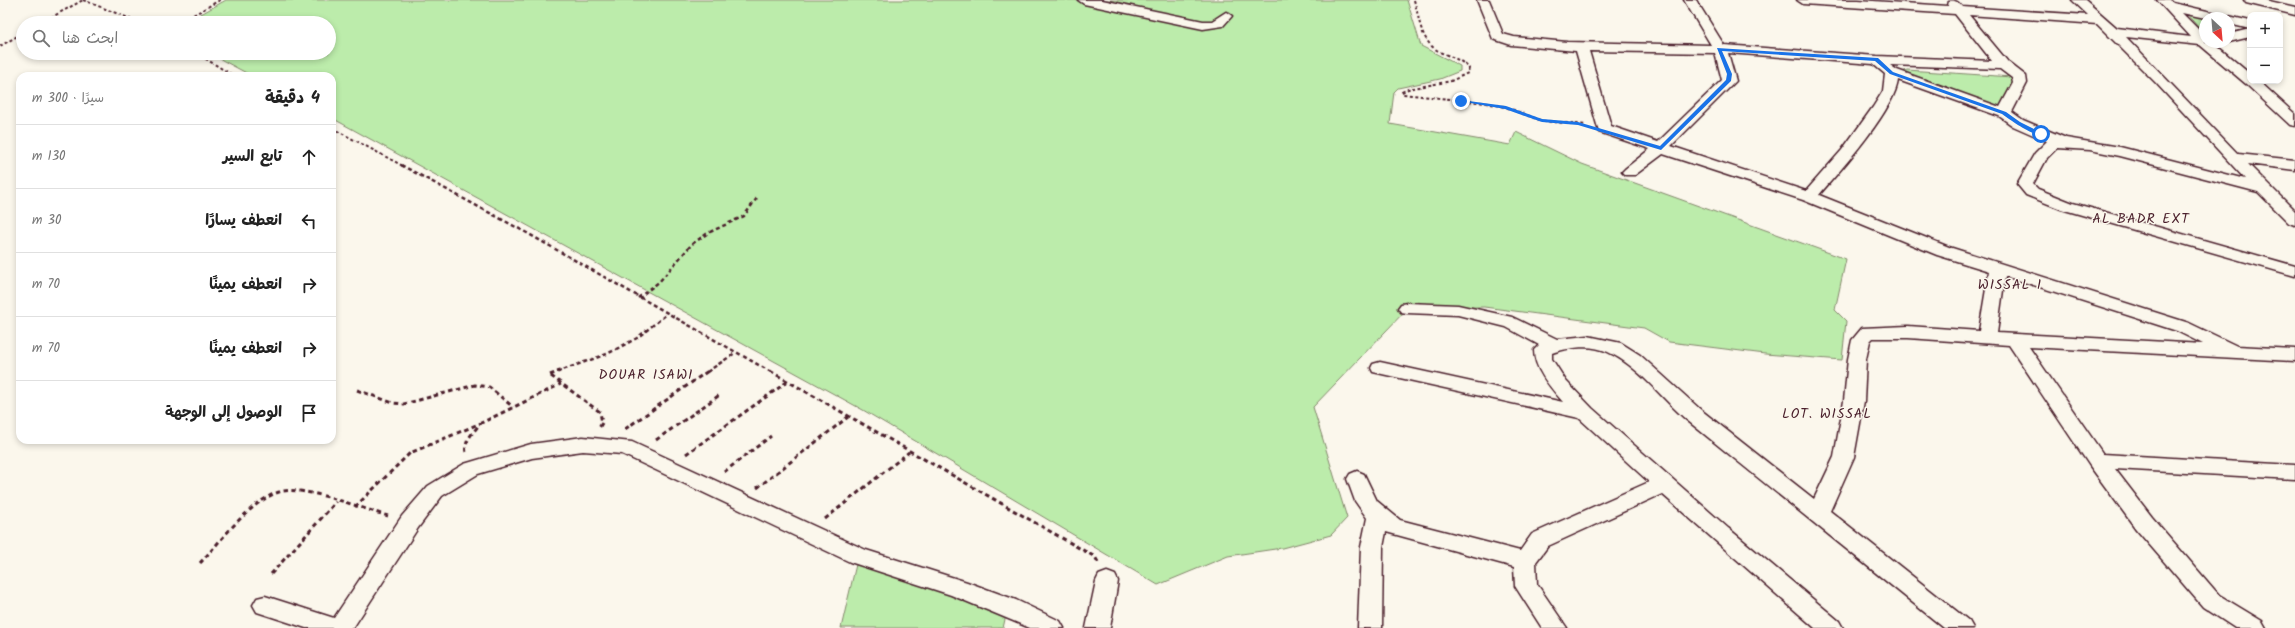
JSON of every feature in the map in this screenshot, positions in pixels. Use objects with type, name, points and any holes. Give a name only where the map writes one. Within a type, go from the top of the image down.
[{"type":"street","points":[[1084,0],[1104,2],[1203,25],[1216,24],[1221,22],[1226,16]]},
{"type":"street","points":[[1483,0],[1495,31],[1502,39],[1526,43],[1581,46],[1719,49],[1877,60],[2003,65]]},
{"type":"street","points":[[1630,172],[1661,148],[1729,81],[1729,74],[1719,49],[1690,0]]},
{"type":"street","points":[[1803,0],[1953,5],[2101,20]]},
{"type":"street","points":[[2078,0],[2114,32],[2235,158],[2261,188],[2295,220]]},
{"type":"street","points":[[2250,0],[2295,12]]},
{"type":"street","points":[[2167,3],[2199,12]]},
{"type":"street","points":[[2167,3],[2199,36]]},
{"type":"street","points":[[1953,5],[2003,65],[2019,76],[2020,83],[2004,113]]},
{"type":"street","points":[[2283,19],[2295,12]]},
{"type":"street","points":[[2235,21],[2247,24]]},
{"type":"street","points":[[2114,32],[2199,41]]},
{"type":"street","points":[[2235,37],[2247,34]]},
{"type":"street","points":[[1581,46],[1604,129],[1809,197],[1867,219],[1943,251],[2183,327],[2232,351]]},
{"type":"street","points":[[2212,48],[2247,78]]},
{"type":"street","points":[[1877,60],[1892,73],[2004,113],[2018,124],[2060,141],[2096,146],[2261,188]]},
{"type":"street","points":[[1809,197],[1847,153],[1879,108],[1890,91],[1892,73]]},
{"type":"street","points":[[2254,84],[2270,97],[2295,122]]},
{"type":"street","points":[[2270,97],[2295,109]]},
{"type":"street","points":[[2060,141],[2051,145],[2045,150],[2025,184],[2032,192],[2067,206],[2295,271]]},
{"type":"street","points":[[2235,158],[2295,165]]},
{"type":"street","points":[[1987,337],[1998,269]]},
{"type":"street","points":[[1408,308],[1458,310],[1512,323],[1554,345]]},
{"type":"street","points":[[1818,513],[1844,457],[1854,400],[1857,359],[1861,340],[1868,332],[1890,331],[2015,340],[2295,354]]},
{"type":"street","points":[[2015,340],[2097,461],[2144,523],[2211,601],[2254,628]]},
{"type":"street","points":[[1830,628],[1664,484],[1585,413],[1559,385],[1543,359],[1543,350],[1554,345],[1596,342],[1613,347],[1626,354],[1674,399],[1961,628]]},
{"type":"street","points":[[1380,368],[1585,413]]},
{"type":"street","points":[[340,628],[410,522],[435,491],[471,469],[531,451],[583,444],[625,447],[858,556],[973,593],[1052,628]]},
{"type":"street","points":[[2097,461],[2295,472]]},
{"type":"street","points":[[1357,479],[1362,500],[1378,518],[1393,526],[1525,561]]},
{"type":"street","points":[[1555,628],[1526,586],[1525,561],[1540,540],[1664,484]]},
{"type":"street","points":[[1370,628],[1372,547],[1378,518]]},
{"type":"street","points":[[1098,628],[1107,581]]},
{"type":"street","points":[[264,605],[334,628]]},
{"type":"path","points":[[54,16],[83,0],[123,16]]},
{"type":"path","points":[[191,16],[220,0]]},
{"type":"path","points":[[1414,0],[1426,41],[1434,49],[1463,63],[1469,68],[1468,73],[1462,77],[1436,85],[1407,89],[1402,92],[1403,94],[1486,103],[1506,107],[1542,121],[1578,123],[1604,129]]},
{"type":"path","points":[[0,46],[16,37]]},
{"type":"path","points":[[208,60],[227,72]]},
{"type":"path","points":[[336,130],[527,233],[638,298],[1095,557]]},
{"type":"path","points":[[638,298],[659,282],[692,244],[708,232],[744,216],[757,198]]},
{"type":"path","points":[[596,445],[602,423],[600,412],[550,375],[607,354],[637,338],[667,314]]},
{"type":"path","points":[[596,445],[735,353]]},
{"type":"path","points":[[668,467],[787,382]]},
{"type":"path","points":[[355,507],[410,454],[481,423],[561,384]]},
{"type":"path","points":[[357,390],[393,403],[404,404],[475,385],[489,388],[513,407]]},
{"type":"path","points":[[638,453],[721,394]]},
{"type":"path","points":[[740,501],[848,417]]},
{"type":"path","points":[[471,469],[465,448],[472,433],[481,423]]},
{"type":"path","points":[[706,485],[771,436]]},
{"type":"path","points":[[808,533],[910,452]]},
{"type":"path","points":[[200,563],[261,502],[280,492],[297,491],[410,522]]},
{"type":"path","points":[[271,574],[336,502]]},
{"type":"green space","points":[[226,0],[1407,0],[1421,46],[1460,66],[1460,71],[1440,79],[1398,88],[1394,92],[1390,124],[1510,145],[1516,132],[1582,164],[1846,259],[1835,310],[1846,321],[1842,360],[1765,354],[1669,342],[1644,328],[1484,307],[1408,308],[1313,407],[1347,518],[1331,535],[1282,548],[1228,556],[1158,585],[863,410],[336,120],[336,72],[245,72],[222,60],[336,60],[336,16],[197,16]]},
{"type":"green space","points":[[2186,13],[2199,16],[2199,28]]},
{"type":"green space","points":[[1907,70],[2012,77],[2016,79],[2002,105],[1999,106],[1921,80],[1902,72]]},
{"type":"green space","points":[[858,556],[1008,607],[1003,628],[841,628]]},
{"type":"district","name":"AL BADR EXT","points":[[2141,219]]},
{"type":"district","name":"WISSAL 1","points":[[2010,285]]},
{"type":"district","name":"DOUAR ISAWI","points":[[646,375]]},
{"type":"district","name":"LOT. WISSAL","points":[[1827,414]]},
{"type":"route","points":[[1461,101],[1486,103],[1506,107],[1533,119],[1542,121],[1578,123],[1604,129],[1661,148],[1729,81],[1729,74],[1719,49],[1877,60],[1892,73],[2004,113],[2018,124],[2041,134]]}]
